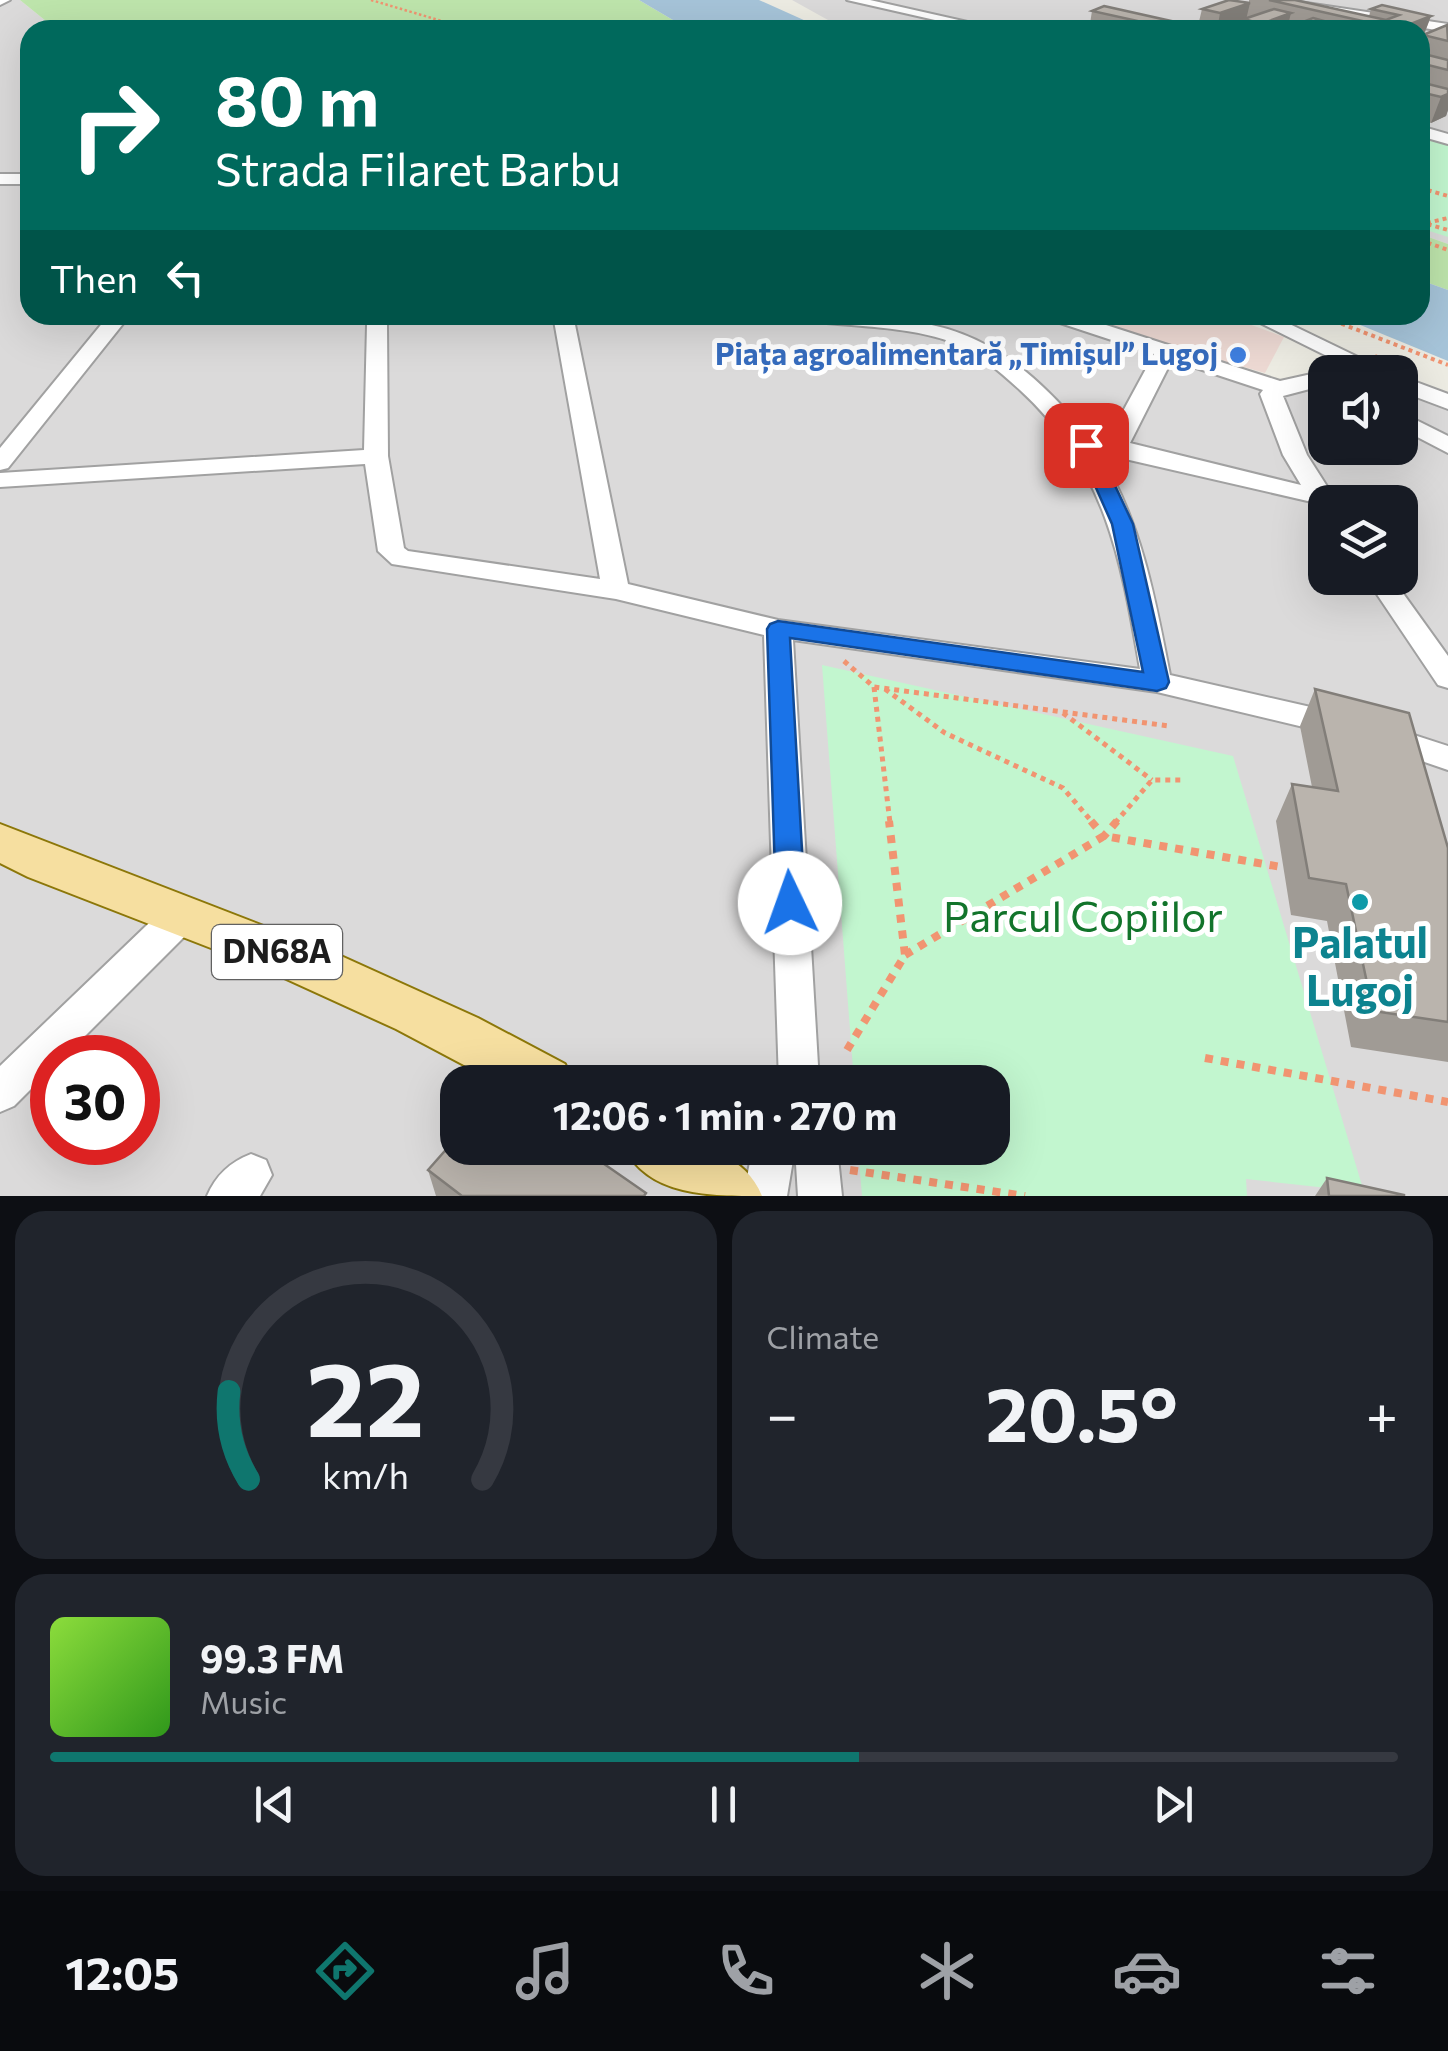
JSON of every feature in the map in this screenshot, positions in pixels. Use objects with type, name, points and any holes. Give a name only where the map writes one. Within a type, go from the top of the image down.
[{"type":"main road","name":"DN68A","points":[[0,842],[46,864],[184,913],[444,1029],[513,1065]]},
{"type":"main road","points":[[679,1165],[718,1190]]},
{"type":"street","points":[[852,0],[878,2],[954,20]]},
{"type":"street","points":[[1244,11],[1260,0],[1394,20]]},
{"type":"street","points":[[0,463],[112,325]]},
{"type":"street","points":[[377,325],[376,456],[391,551],[395,555],[616,590],[778,629],[1157,682],[1303,714],[1408,742],[1448,758]]},
{"type":"street","points":[[565,325],[616,590]]},
{"type":"street","points":[[1086,325],[1279,388]]},
{"type":"street","points":[[1275,325],[1339,355]]},
{"type":"street","points":[[966,326],[1086,445],[1122,524],[1157,682]]},
{"type":"street","points":[[1116,446],[1164,354]]},
{"type":"street","points":[[1308,382],[1270,394],[1279,422],[1315,485]]},
{"type":"street","points":[[1418,390],[1448,402]]},
{"type":"street","points":[[1418,428],[1448,446]]},
{"type":"street","points":[[1086,445],[1116,446],[1308,496]]},
{"type":"street","points":[[0,480],[376,456]]},
{"type":"street","points":[[1391,595],[1448,678]]},
{"type":"street","points":[[778,629],[798,1065]]},
{"type":"street","points":[[0,1092],[184,913]]},
{"type":"street","points":[[765,1196],[771,1165]]},
{"type":"path","points":[[372,0],[439,20]]},
{"type":"path","points":[[1344,325],[1448,365]]},
{"type":"path","points":[[839,657],[874,687],[1169,726]]},
{"type":"path","points":[[874,687],[905,955]]},
{"type":"path","points":[[885,688],[945,733],[1063,788],[1104,836],[1301,870]]},
{"type":"path","points":[[1062,712],[1152,780],[1182,780]]},
{"type":"path","points":[[847,1050],[905,955],[1104,836],[1152,780]]},
{"type":"path","points":[[1204,1058],[1448,1102]]},
{"type":"path","points":[[829,1171],[1025,1196]]},
{"type":"shaded area","points":[[0,0],[20,0],[45,20],[20,20],[20,325],[1077,325],[1279,388],[1308,385],[1308,465],[1418,465],[1418,398],[1448,410],[1448,1196],[0,1196]]},
{"type":"shaded area","points":[[792,0],[1448,0],[1448,244],[1430,238],[1430,20],[828,20]]},
{"type":"shaded area","name":"Piața agroalimentară „Timișul” Lugoj","points":[[1099,325],[1251,325],[1284,337],[1265,373]]},
{"type":"green space","points":[[20,0],[639,0],[673,20],[45,20]]},
{"type":"green space","points":[[1430,137],[1448,142],[1448,237],[1430,231]]},
{"type":"green space","points":[[1430,238],[1448,244],[1448,290],[1430,284]]},
{"type":"green space","name":"Parcul Copiilor","points":[[822,665],[1233,756],[1364,1192],[1246,1179],[1247,1196],[862,1196],[859,1165],[1010,1165],[1010,1065],[853,1065]]},
{"type":"water","points":[[639,0],[759,0],[804,20],[673,20]]},
{"type":"water","points":[[1430,284],[1448,290],[1448,361],[1360,325],[1430,325]]},
{"type":"building","points":[[1229,0],[1250,3],[1220,13],[1202,9]]},
{"type":"building","points":[[1269,0],[1295,0],[1386,20],[1358,20]]},
{"type":"building","points":[[1382,5],[1431,16],[1421,20],[1386,20],[1399,15],[1371,9]]},
{"type":"building","points":[[1104,6],[1167,20],[1133,20],[1092,11]]},
{"type":"building","points":[[1274,9],[1291,13],[1272,20],[1244,19]]},
{"type":"building","points":[[1447,25],[1448,41],[1430,37],[1430,32]]},
{"type":"building","points":[[1430,56],[1448,60],[1448,70],[1430,66]]},
{"type":"building","points":[[1430,84],[1448,89],[1448,94],[1430,94]]},
{"type":"building","name":"Palatul Lugoj","points":[[1315,689],[1409,713],[1448,848],[1448,1022],[1373,1011],[1346,884],[1309,878],[1292,784],[1338,791]]},
{"type":"building","points":[[440,1156],[440,1165],[606,1165],[646,1193],[462,1196],[428,1170]]},
{"type":"building","points":[[1327,1178],[1404,1195],[1404,1196],[1329,1196]]},
{"type":"place","name":"Piața agroalimentară „Timișul” Lugoj","points":[[1238,355]]},
{"type":"place","name":"Palatul Lugoj","points":[[1360,902]]},
{"type":"route","points":[[790,903],[778,629],[1157,682],[1122,524],[1086,445]]}]
